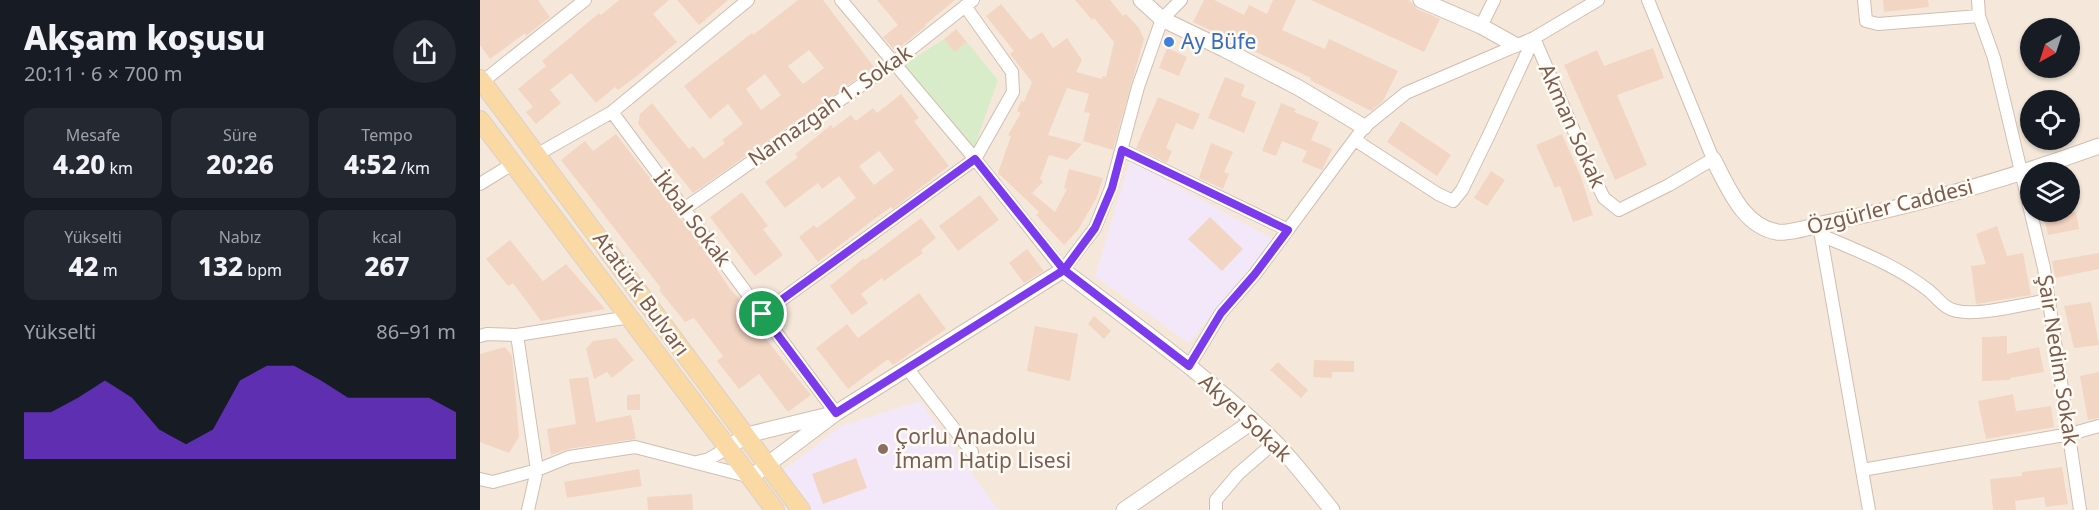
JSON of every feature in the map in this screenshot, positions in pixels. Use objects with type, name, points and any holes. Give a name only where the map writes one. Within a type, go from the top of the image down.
[{"type":"main road","name":"Atatürk Bulvarı","points":[[481,80],[801,510]]},
{"type":"main road","name":"Atatürk Bulvarı","points":[[480,120],[775,510]]},
{"type":"street","points":[[481,80],[585,0]]},
{"type":"street","points":[[537,154],[612,112],[748,0]]},
{"type":"street","points":[[841,0],[975,159],[1064,270]]},
{"type":"street","points":[[1141,0],[1162,19],[1299,88],[1438,194],[1453,201],[1462,190],[1534,38]]},
{"type":"street","points":[[480,479],[493,482],[537,470],[569,457],[635,447],[751,477],[836,413],[1064,270],[1095,228],[1112,188],[1138,87],[1162,19],[1181,0]]},
{"type":"street","points":[[1421,0],[1481,26],[1515,45]]},
{"type":"street","points":[[1481,26],[1494,0]]},
{"type":"street","points":[[1189,366],[1221,313],[1255,274],[1359,134],[1406,93],[1534,38],[1598,0]]},
{"type":"street","points":[[1648,0],[1713,159]]},
{"type":"street","points":[[1864,0],[1866,21],[1878,24],[1979,16]]},
{"type":"street","name":"Şair Nedim Sokak","points":[[1978,0],[1979,16],[1994,58],[2020,166]]},
{"type":"street","points":[[762,314],[975,159],[1013,92],[1012,72],[969,3]]},
{"type":"street","name":"Namazgah 1. Sokak","points":[[684,209],[893,63],[969,3]]},
{"type":"street","name":"Akman Sokak","points":[[1534,38],[1594,180],[1604,198],[1619,210],[1669,185],[1713,159]]},
{"type":"street","name":"İkbal Sokak","points":[[612,112],[836,413]]},
{"type":"street","name":"Özgürler Caddesi","points":[[2055,162],[2099,146]]},
{"type":"street","points":[[1122,150],[1288,230]]},
{"type":"street","name":"Özgürler Caddesi","points":[[1713,159],[1741,209],[1754,222],[1779,233],[1820,230],[2020,175]]},
{"type":"street","points":[[480,184],[514,162]]},
{"type":"street","name":"Şair Nedim Sokak","points":[[2033,222],[2044,268],[2080,510]]},
{"type":"street","points":[[1820,230],[1901,270],[1930,291],[1947,308],[1959,312],[1984,311],[2049,300]]},
{"type":"street","points":[[1820,230],[1869,510]]},
{"type":"street","name":"Akyel Sokak","points":[[1064,270],[1189,366],[1253,421],[1275,442],[1332,510]]},
{"type":"street","points":[[480,336],[487,334],[517,335],[630,317]]},
{"type":"street","points":[[517,335],[537,470],[528,510]]},
{"type":"street","points":[[907,368],[972,452]]},
{"type":"street","points":[[696,463],[709,459],[747,435],[836,413]]},
{"type":"street","points":[[1124,510],[1253,421]]},
{"type":"street","points":[[1862,470],[2070,434],[2099,426]]},
{"type":"street","points":[[1216,510],[1216,500],[1238,474],[1275,442]]},
{"type":"shaded area","points":[[480,0],[2099,0],[2099,510],[480,510]]},
{"type":"shaded area","points":[[1130,161],[1273,239],[1189,343],[1095,276]]},
{"type":"shaded area","name":"Çorlu Anadolu İmam Hatip Lisesi","points":[[920,401],[998,510],[807,510],[781,472],[841,426]]},
{"type":"green space","points":[[944,39],[955,52],[967,42],[998,80],[974,148],[902,66]]},
{"type":"building","points":[[480,0],[538,0],[550,17],[526,36],[525,33],[490,59],[480,45]]},
{"type":"building","points":[[619,0],[669,0],[653,14],[677,42],[637,76],[618,90],[615,87],[596,103],[571,73],[550,90],[561,103],[536,124],[526,112],[533,107],[518,89],[546,66],[542,61],[599,13],[601,15]]},
{"type":"building","points":[[677,0],[728,0],[699,25]]},
{"type":"building","points":[[798,0],[823,0],[874,67],[693,193],[638,124],[640,114],[652,103],[689,149],[693,146],[704,159],[725,143],[722,140],[743,124],[728,104],[710,119],[684,86],[752,33],[753,35]],"holes":[[[809,50],[824,68],[803,84],[788,66]],[[765,74],[781,95],[761,110],[746,89]]]},
{"type":"building","points":[[877,0],[955,0],[895,51],[883,37],[898,25]]},
{"type":"building","points":[[1075,0],[1110,0],[1123,16],[1126,14],[1139,28],[1144,39],[1113,150],[1083,141],[1090,113],[1084,112],[1089,94],[1067,88],[1048,135],[1082,144],[1067,160],[1049,155],[1040,179],[1043,182],[1032,193],[1055,212],[1067,189],[1064,188],[1069,169],[1103,178],[1097,197],[1078,230],[1064,245],[1036,215],[1039,212],[998,173],[1011,136],[1008,135],[1021,113],[1017,111],[1021,101],[1024,102],[1032,82],[1010,54],[1014,51],[986,16],[1001,4],[1030,40],[1042,32],[1053,48],[1067,38],[1082,60],[1076,72],[1102,79],[1102,76],[1106,77],[1114,42]]},
{"type":"building","points":[[1204,0],[1214,0],[1244,15],[1249,5],[1267,14],[1273,0],[1296,0],[1282,30],[1325,49],[1329,39],[1398,71],[1383,101],[1371,111],[1310,80],[1311,78],[1193,22]]},
{"type":"building","points":[[1311,0],[1409,0],[1417,9],[1440,19],[1424,52]]},
{"type":"building","points":[[1883,0],[1928,0],[1929,7],[1884,12]]},
{"type":"building","points":[[956,29],[967,42],[955,52],[944,39]]},
{"type":"building","points":[[1167,48],[1187,57],[1179,76],[1159,68]]},
{"type":"building","points":[[1653,48],[1664,78],[1617,95],[1647,165],[1615,180],[1564,65],[1597,50],[1604,66]]},
{"type":"building","points":[[1225,77],[1245,85],[1241,96],[1256,102],[1244,133],[1208,118]]},
{"type":"building","points":[[901,94],[919,118],[914,121],[949,166],[818,262],[799,237],[814,225],[817,228],[856,198],[839,176],[822,189],[818,183],[785,208],[765,182],[798,157],[795,154],[831,125],[833,128],[851,115],[856,121],[873,108],[877,113]],"holes":[[[879,151],[894,170],[874,185],[859,166]]]},
{"type":"building","points":[[1158,97],[1200,114],[1193,130],[1176,123],[1166,148],[1172,151],[1167,163],[1136,148]]},
{"type":"building","points":[[1281,103],[1296,109],[1294,112],[1319,122],[1311,140],[1332,149],[1322,170],[1302,162],[1307,151],[1282,141],[1276,156],[1262,151]]},
{"type":"building","points":[[1401,121],[1451,155],[1437,176],[1387,142]]},
{"type":"building","points":[[616,134],[699,242],[730,289],[745,305],[740,307],[811,395],[788,412],[759,374],[739,389],[717,361],[723,356],[694,318],[685,322],[561,160],[585,141],[593,151]]},
{"type":"building","points":[[1562,134],[1581,177],[1593,215],[1573,222],[1560,186],[1555,188],[1536,145]]},
{"type":"building","points":[[1211,143],[1233,152],[1224,172],[1229,174],[1223,189],[1199,178]]},
{"type":"building","points":[[1491,171],[1505,180],[1487,206],[1474,198]]},
{"type":"building","points":[[742,192],[768,226],[763,229],[783,255],[755,276],[710,217]]},
{"type":"building","points":[[980,195],[999,220],[958,251],[939,226]]},
{"type":"building","points":[[1210,217],[1243,249],[1222,271],[1188,239]]},
{"type":"building","points":[[921,218],[936,238],[921,250],[923,253],[884,281],[882,278],[861,294],[868,303],[852,315],[830,286],[864,258],[865,260]]},
{"type":"building","points":[[2045,222],[2078,222],[2079,229],[2048,235]]},
{"type":"building","points":[[1997,226],[2007,256],[2023,253],[2031,295],[1976,304],[1971,266],[1986,264],[1976,234]]},
{"type":"building","points":[[510,240],[543,281],[566,264],[605,309],[541,321],[513,283],[508,286],[486,259]]},
{"type":"building","points":[[1027,249],[1044,271],[1024,283],[1009,263]]},
{"type":"building","points":[[2099,253],[2099,269],[2055,278],[2052,261]]},
{"type":"building","points":[[919,293],[946,329],[893,365],[888,359],[848,389],[816,348],[847,324],[858,338]]},
{"type":"building","points":[[2091,302],[2099,345],[2074,348],[2064,306]]},
{"type":"building","points":[[1094,316],[1111,331],[1104,339],[1088,324]]},
{"type":"building","points":[[1035,326],[1078,334],[1070,381],[1027,371]]},
{"type":"building","points":[[2007,336],[2007,354],[2039,347],[2044,372],[2010,378],[2010,380],[1982,381],[1982,337]]},
{"type":"building","points":[[616,338],[634,360],[612,378],[607,372],[594,379],[586,349],[593,341]]},
{"type":"building","points":[[505,347],[512,356],[519,437],[509,453],[480,442],[480,354]]},
{"type":"building","points":[[1314,360],[1354,361],[1354,372],[1332,372],[1332,378],[1313,377]]},
{"type":"building","points":[[1278,362],[1308,390],[1301,398],[1270,370]]},
{"type":"building","points":[[2099,372],[2099,418],[2088,420],[2080,376]]},
{"type":"building","points":[[588,377],[596,422],[631,415],[636,439],[568,449],[551,455],[547,429],[576,424],[569,379]]},
{"type":"building","points":[[640,394],[640,410],[627,410],[627,395]]},
{"type":"building","points":[[2013,394],[2016,411],[2051,406],[2054,427],[1986,439],[1978,401]]},
{"type":"building","points":[[856,458],[867,488],[823,504],[812,474]]},
{"type":"building","points":[[2062,467],[2068,504],[2046,507],[2044,497],[2015,501],[2016,510],[1993,510],[1990,479],[2022,476],[2022,472]]},
{"type":"building","points":[[639,469],[642,486],[567,498],[564,482]]},
{"type":"building","points":[[692,494],[693,510],[648,510],[647,497]]},
{"type":"place","name":"Ay Büfe","points":[[1169,42]]},
{"type":"place","name":"Çorlu Anadolu İmam Hatip Lisesi","points":[[883,449]]},
{"type":"route","points":[[762,314],[836,413],[1064,270],[1189,366],[1221,313],[1255,274],[1288,230],[1122,150],[1112,188],[1095,228],[1064,270],[975,159],[762,314]]}]
